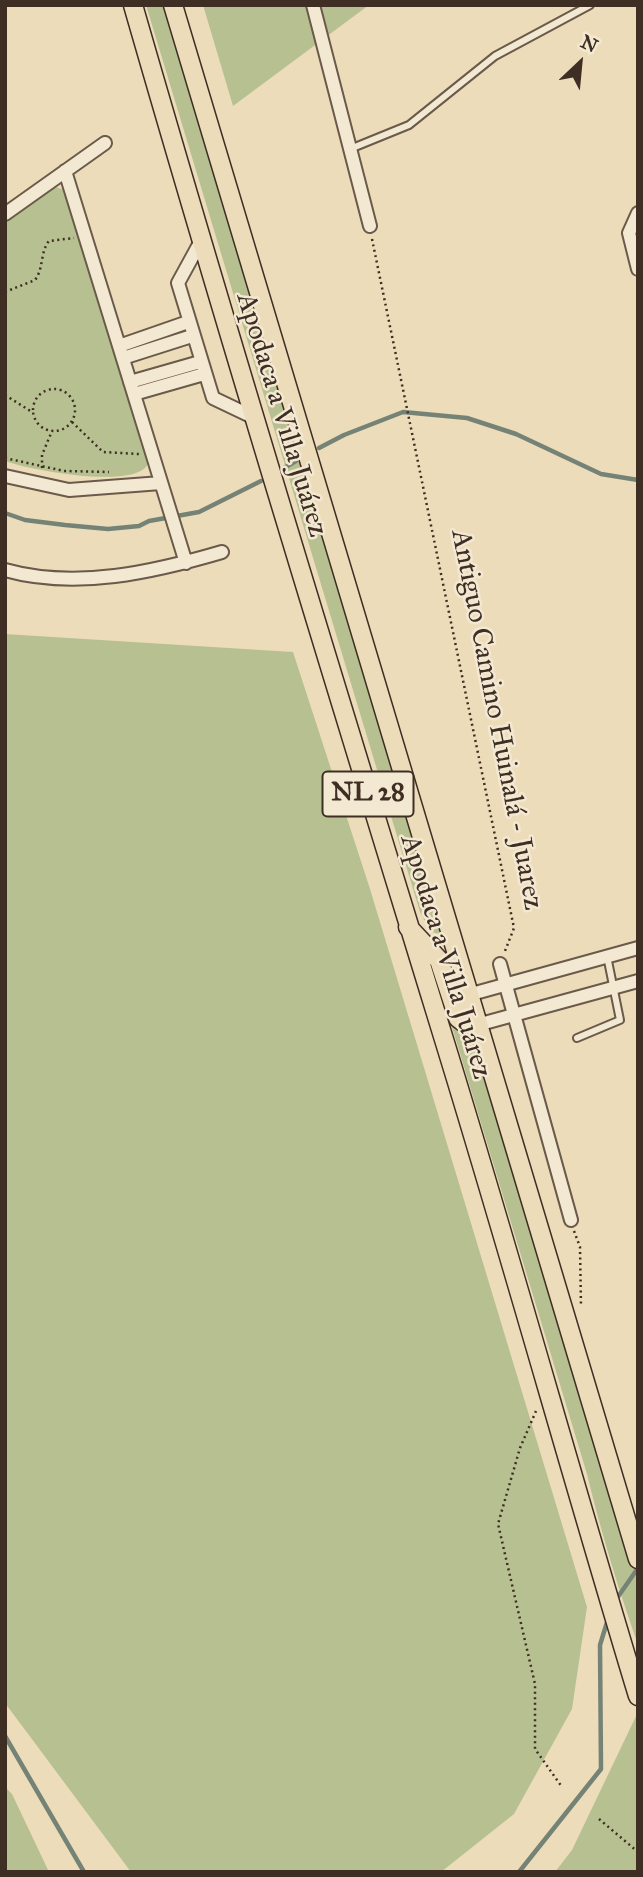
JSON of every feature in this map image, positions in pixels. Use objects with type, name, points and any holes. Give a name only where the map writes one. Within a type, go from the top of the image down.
[{"type":"main road","name":"Apodaca a Villa Juárez","points":[[133,5],[201,241],[622,1644]]},
{"type":"main road","name":"Apodaca a Villa Juárez","points":[[173,5],[638,1559]]},
{"type":"main road","points":[[408,927],[439,960],[458,1018],[466,1024],[478,1025]]},
{"type":"main road","points":[[622,1644],[638,1662]]},
{"type":"main road","name":"NL 28","points":[[622,1644],[638,1696]]},
{"type":"street","points":[[313,5],[370,226]]},
{"type":"street","points":[[5,214],[105,143]]},
{"type":"street","points":[[65,172],[186,563]]},
{"type":"street","points":[[638,213],[629,233],[638,269]]},
{"type":"street","points":[[201,241],[178,283],[192,336],[213,397],[255,418]]},
{"type":"street","points":[[121,352],[188,322]]},
{"type":"street","points":[[121,352],[192,336]]},
{"type":"street","points":[[132,388],[202,368]]},
{"type":"street","points":[[5,476],[69,490],[161,482]]},
{"type":"street","points":[[5,570],[90,578],[186,563],[222,552]]},
{"type":"street","points":[[468,995],[638,948]]},
{"type":"street","points":[[500,964],[571,1220]]},
{"type":"street","points":[[478,1025],[638,981]]},
{"type":"lane","points":[[351,149],[410,125],[495,56],[590,5]]},
{"type":"lane","points":[[577,1038],[618,1023],[620,1012],[607,956]]},
{"type":"path","name":"Antiguo Camino Huinalá - Juarez","points":[[370,226],[514,928],[500,964]]},
{"type":"path","points":[[5,292],[27,286],[35,280],[49,241],[77,238],[74,228]]},
{"type":"path","points":[[59,389],[71,396],[75,403],[72,422],[61,430],[52,431],[38,423],[33,412],[34,401],[41,393],[59,389]]},
{"type":"path","points":[[5,395],[33,412]]},
{"type":"path","points":[[72,422],[103,452],[143,454]]},
{"type":"path","points":[[42,468],[42,455],[52,431]]},
{"type":"path","points":[[140,444],[145,460]]},
{"type":"path","points":[[5,458],[42,468],[113,472]]},
{"type":"path","points":[[571,1220],[580,1247],[582,1302],[579,1315]]},
{"type":"path","points":[[546,1390],[520,1448],[498,1524],[536,1684],[535,1749],[562,1787]]},
{"type":"path","points":[[599,1819],[638,1852]]},
{"type":"green space","points":[[146,5],[166,5],[447,945],[441,935],[430,931],[420,912]]},
{"type":"green space","points":[[203,5],[369,5],[233,106]]},
{"type":"green space","points":[[53,186],[67,191],[147,457],[148,464],[139,472],[124,476],[81,476],[5,461],[5,218]]},
{"type":"green space","points":[[5,634],[293,652],[370,889],[587,1607],[572,1709],[514,1814],[441,1872],[131,1872],[5,1703]]},
{"type":"green space","points":[[436,974],[474,1033],[638,1577],[638,1645],[610,1560],[587,1474]]},
{"type":"green space","points":[[638,1712],[638,1872],[555,1872],[572,1850]]},
{"type":"green space","points":[[5,1787],[12,1794],[49,1872],[5,1872]]},
{"type":"waterway","points":[[319,448],[344,435],[403,412],[467,418],[516,434],[601,474],[638,480]]},
{"type":"waterway","points":[[284,468],[296,461]]},
{"type":"waterway","points":[[5,513],[25,520],[65,525],[108,529],[139,526],[149,521],[199,512],[261,481]]},
{"type":"waterway","points":[[615,1601],[638,1568]]},
{"type":"waterway","points":[[519,1872],[601,1769],[600,1645],[608,1619]]},
{"type":"waterway","points":[[5,1736],[84,1872]]}]
